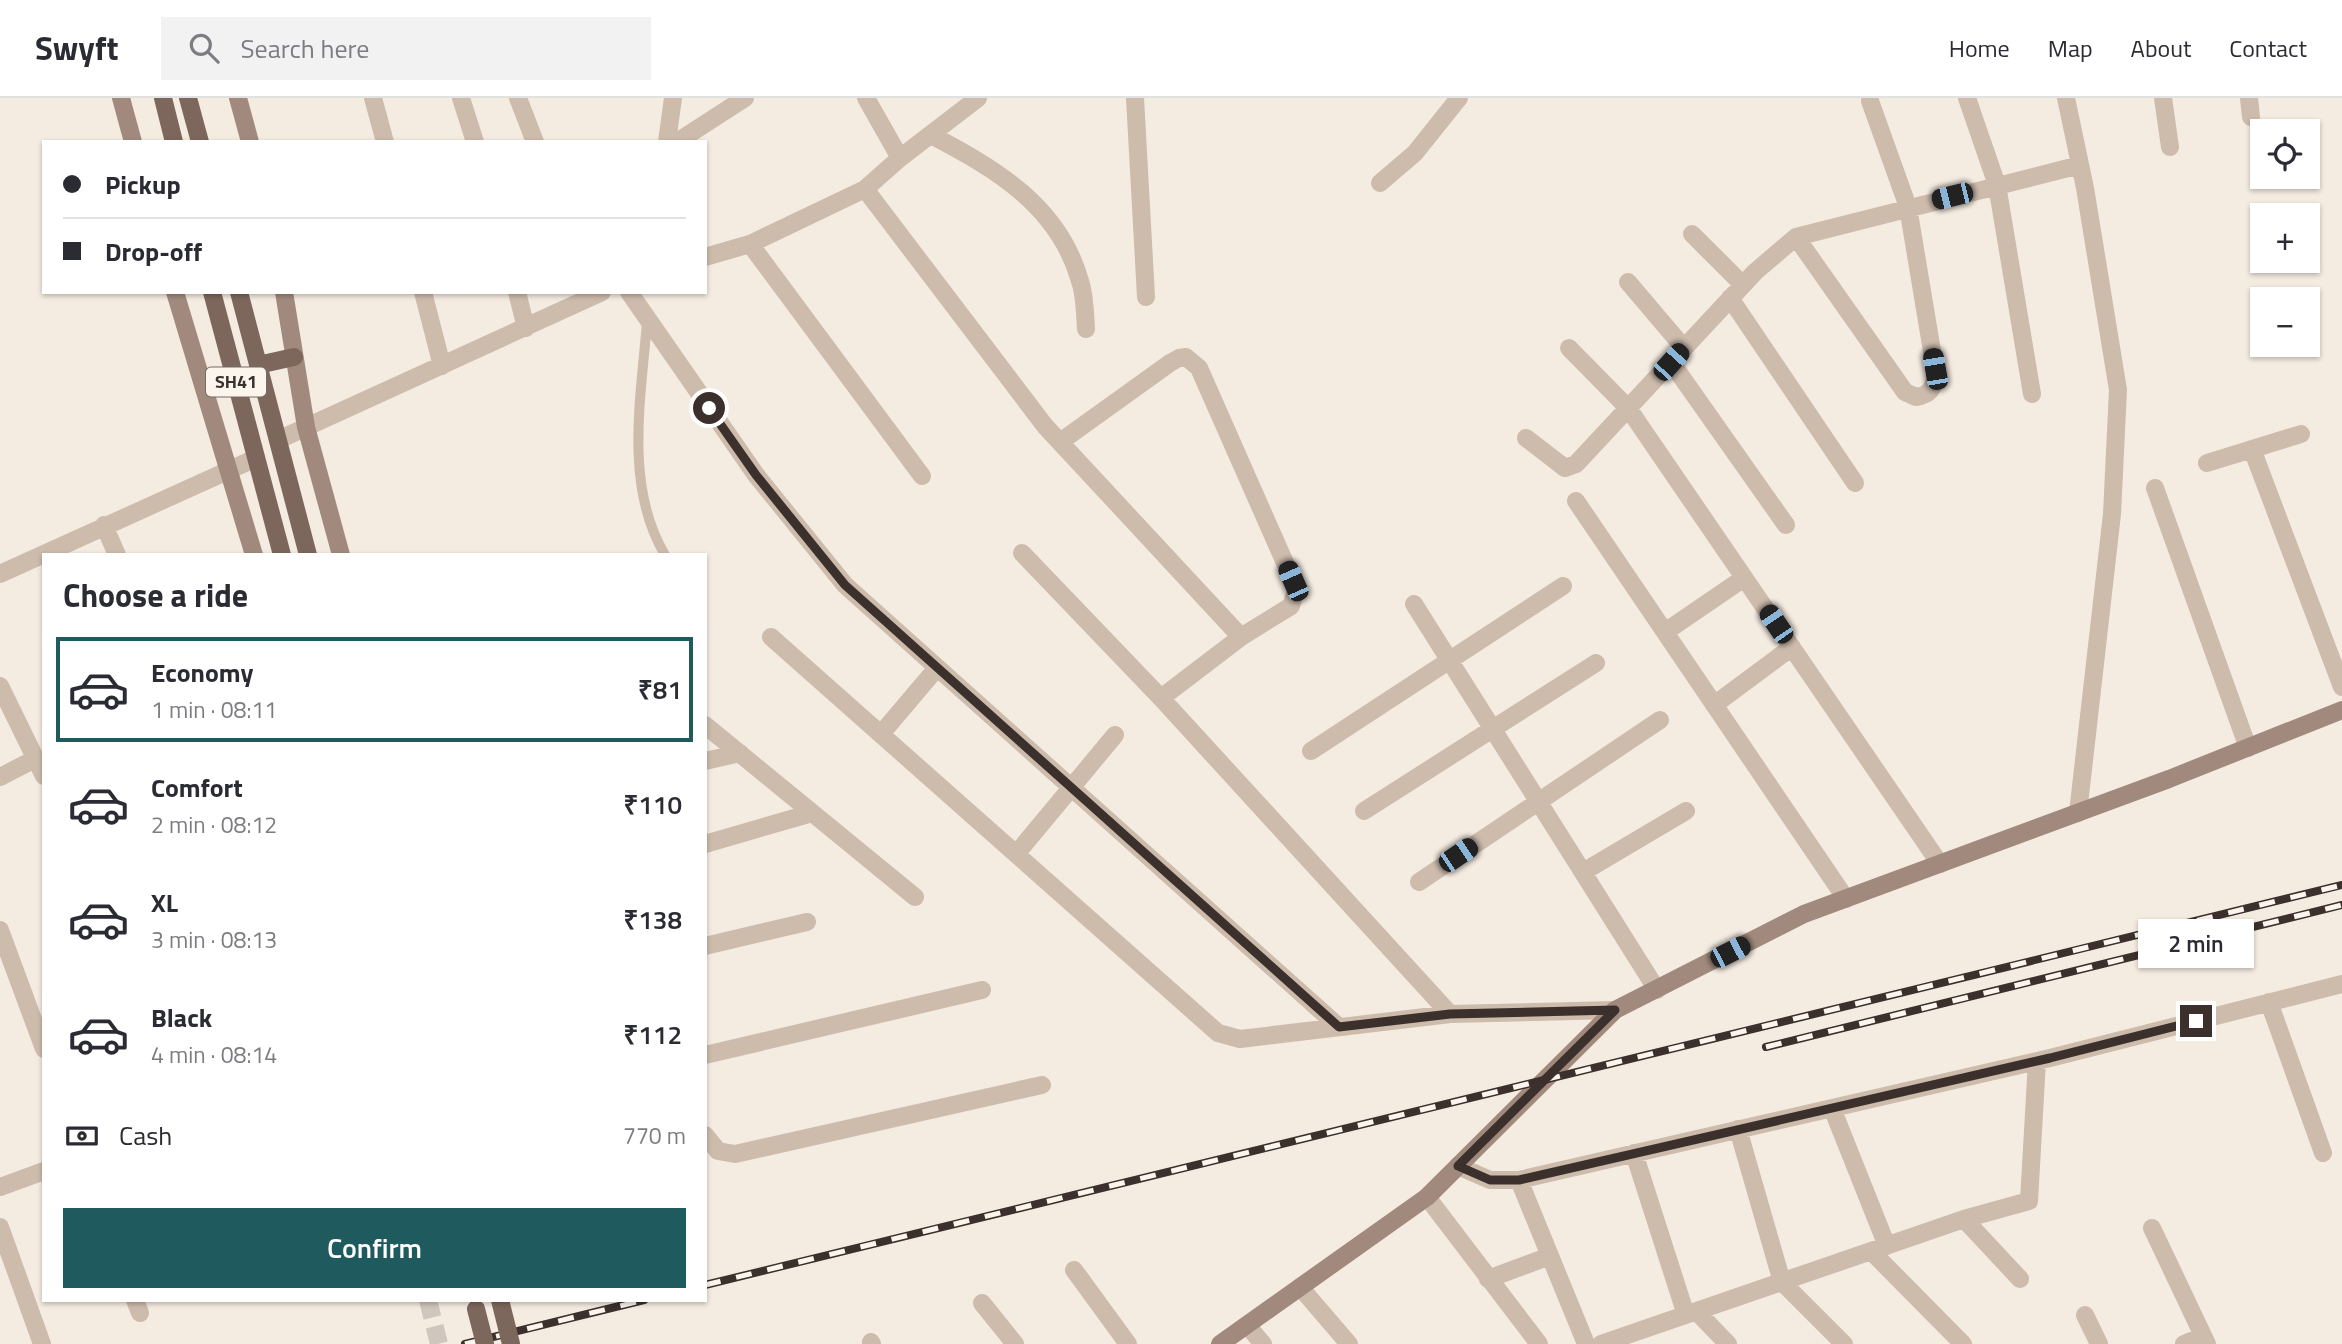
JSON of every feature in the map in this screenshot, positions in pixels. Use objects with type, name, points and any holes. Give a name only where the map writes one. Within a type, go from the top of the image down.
[{"type":"main road","points":[[163,98],[174,140]]},
{"type":"main road","points":[[188,98],[199,140]]},
{"type":"main road","name":"SH41","points":[[213,294],[281,553]]},
{"type":"main road","name":"SH41","points":[[240,294],[307,553]]},
{"type":"main road","points":[[258,365],[294,356]]},
{"type":"main road","points":[[474,1302],[485,1344]]},
{"type":"main road","points":[[500,1302],[511,1344]]},
{"type":"street","points":[[121,98],[132,140]]},
{"type":"street","points":[[238,98],[249,140]]},
{"type":"street","points":[[373,98],[384,140]]},
{"type":"street","points":[[461,98],[474,140]]},
{"type":"street","points":[[518,98],[534,140]]},
{"type":"street","points":[[667,140],[673,98]]},
{"type":"street","points":[[680,140],[745,98]]},
{"type":"street","points":[[866,98],[900,158]]},
{"type":"street","points":[[707,256],[750,244],[865,189],[931,135],[954,107],[978,98]]},
{"type":"street","points":[[1135,98],[1146,297]]},
{"type":"street","points":[[1380,183],[1415,153],[1459,98]]},
{"type":"street","points":[[1967,98],[1997,185],[2032,394]]},
{"type":"street","points":[[2066,98],[2118,390],[2111,527],[2078,813]]},
{"type":"street","points":[[2163,98],[2170,147]]},
{"type":"street","points":[[2249,98],[2251,117]]},
{"type":"street","points":[[1796,237],[1905,392],[1922,397],[1934,386],[1935,369],[1908,206],[1870,101]]},
{"type":"street","points":[[931,135],[987,164],[1013,183],[1045,213],[1069,250],[1081,283],[1086,329]]},
{"type":"street","points":[[1525,438],[1569,468],[1730,298],[1796,237],[1908,206],[2080,165]]},
{"type":"street","points":[[865,189],[1060,442],[1241,637]]},
{"type":"street","points":[[1692,234],[1743,285]]},
{"type":"street","points":[[750,244],[922,477]]},
{"type":"street","points":[[1628,282],[1684,348]]},
{"type":"street","points":[[176,294],[253,553]]},
{"type":"street","points":[[284,294],[306,427],[340,553]]},
{"type":"street","points":[[424,294],[442,366]]},
{"type":"street","points":[[518,294],[526,328]]},
{"type":"street","points":[[278,440],[598,294]]},
{"type":"street","points":[[630,294],[756,475],[845,585],[1339,1027]]},
{"type":"street","points":[[1730,298],[1855,483]]},
{"type":"street","points":[[1569,348],[1628,408],[1940,864]]},
{"type":"street","points":[[1060,442],[1170,363],[1186,357],[1193,360],[1199,368],[1296,592],[1291,606],[1241,637],[1161,698]]},
{"type":"street","points":[[1671,362],[1786,526]]},
{"type":"street","points":[[2207,463],[2301,434]]},
{"type":"street","points":[[2252,449],[2342,687]]},
{"type":"street","points":[[46,553],[228,470],[258,465]]},
{"type":"street","points":[[2155,488],[2248,748]]},
{"type":"street","points":[[1576,501],[1846,899]]},
{"type":"street","points":[[104,526],[116,553]]},
{"type":"street","points":[[1022,553],[1161,698],[1450,1014]]},
{"type":"street","points":[[0,574],[42,555]]},
{"type":"street","points":[[1665,632],[1744,578]]},
{"type":"street","points":[[1311,751],[1451,662],[1563,586]]},
{"type":"street","points":[[1414,604],[1657,990]]},
{"type":"street","points":[[771,637],[1218,1033],[1240,1039],[1450,1014],[1615,1010]]},
{"type":"street","points":[[1714,705],[1791,647]]},
{"type":"street","points":[[1364,811],[1494,731],[1596,663]]},
{"type":"street","points":[[881,734],[936,669]]},
{"type":"street","points":[[0,686],[42,772]]},
{"type":"street","points":[[1220,1344],[1427,1197],[1615,1010],[1804,914],[2078,813],[2342,710]]},
{"type":"street","points":[[1419,882],[1660,720]]},
{"type":"street","points":[[707,727],[915,897]]},
{"type":"street","points":[[1017,853],[1115,735]]},
{"type":"street","points":[[707,761],[740,753]]},
{"type":"street","points":[[0,777],[35,759]]},
{"type":"street","points":[[1583,872],[1686,811]]},
{"type":"street","points":[[707,843],[812,813]]},
{"type":"street","points":[[707,946],[807,922]]},
{"type":"street","points":[[0,930],[42,1044]]},
{"type":"street","points":[[1458,1166],[1490,1180],[1519,1180],[2037,1061],[2342,984]]},
{"type":"street","points":[[707,1055],[982,990]]},
{"type":"street","points":[[2269,1002],[2323,1153]]},
{"type":"street","points":[[1601,1344],[1964,1219],[2029,1201],[2037,1061]]},
{"type":"street","points":[[707,1137],[718,1151],[735,1154],[1042,1085]]},
{"type":"street","points":[[1832,1108],[1879,1249],[1963,1344]]},
{"type":"street","points":[[1738,1129],[1782,1282],[1844,1344]]},
{"type":"street","points":[[1634,1153],[1691,1313],[1728,1344]]},
{"type":"street","points":[[0,1187],[42,1172]]},
{"type":"street","points":[[1519,1180],[1586,1344]]},
{"type":"street","points":[[1427,1197],[1534,1343]]},
{"type":"street","points":[[1964,1219],[2020,1279]]},
{"type":"street","points":[[0,1227],[42,1344]]},
{"type":"street","points":[[2152,1228],[2205,1340],[2183,1344]]},
{"type":"street","points":[[1488,1279],[1550,1256]]},
{"type":"street","points":[[1074,1270],[1128,1344]]},
{"type":"street","points":[[1300,1287],[1349,1344]]},
{"type":"street","points":[[982,1303],[1015,1344]]},
{"type":"street","points":[[2085,1315],[2099,1344]]},
{"type":"street","points":[[1247,1325],[1263,1344]]},
{"type":"lane","points":[[647,318],[640,419],[641,483],[647,516],[664,553]]},
{"type":"tunnel","points":[[428,1302],[439,1344]]},
{"type":"railway","points":[[707,1285],[2342,885]]},
{"type":"railway","points":[[1766,1047],[2342,905]]},
{"type":"railway","points":[[465,1344],[636,1302]]},
{"type":"route","points":[[709,408],[756,475],[845,585],[1339,1027],[1450,1014],[1615,1010],[1458,1166],[1490,1180],[1519,1180],[2050,1058],[2196,1021]]}]
